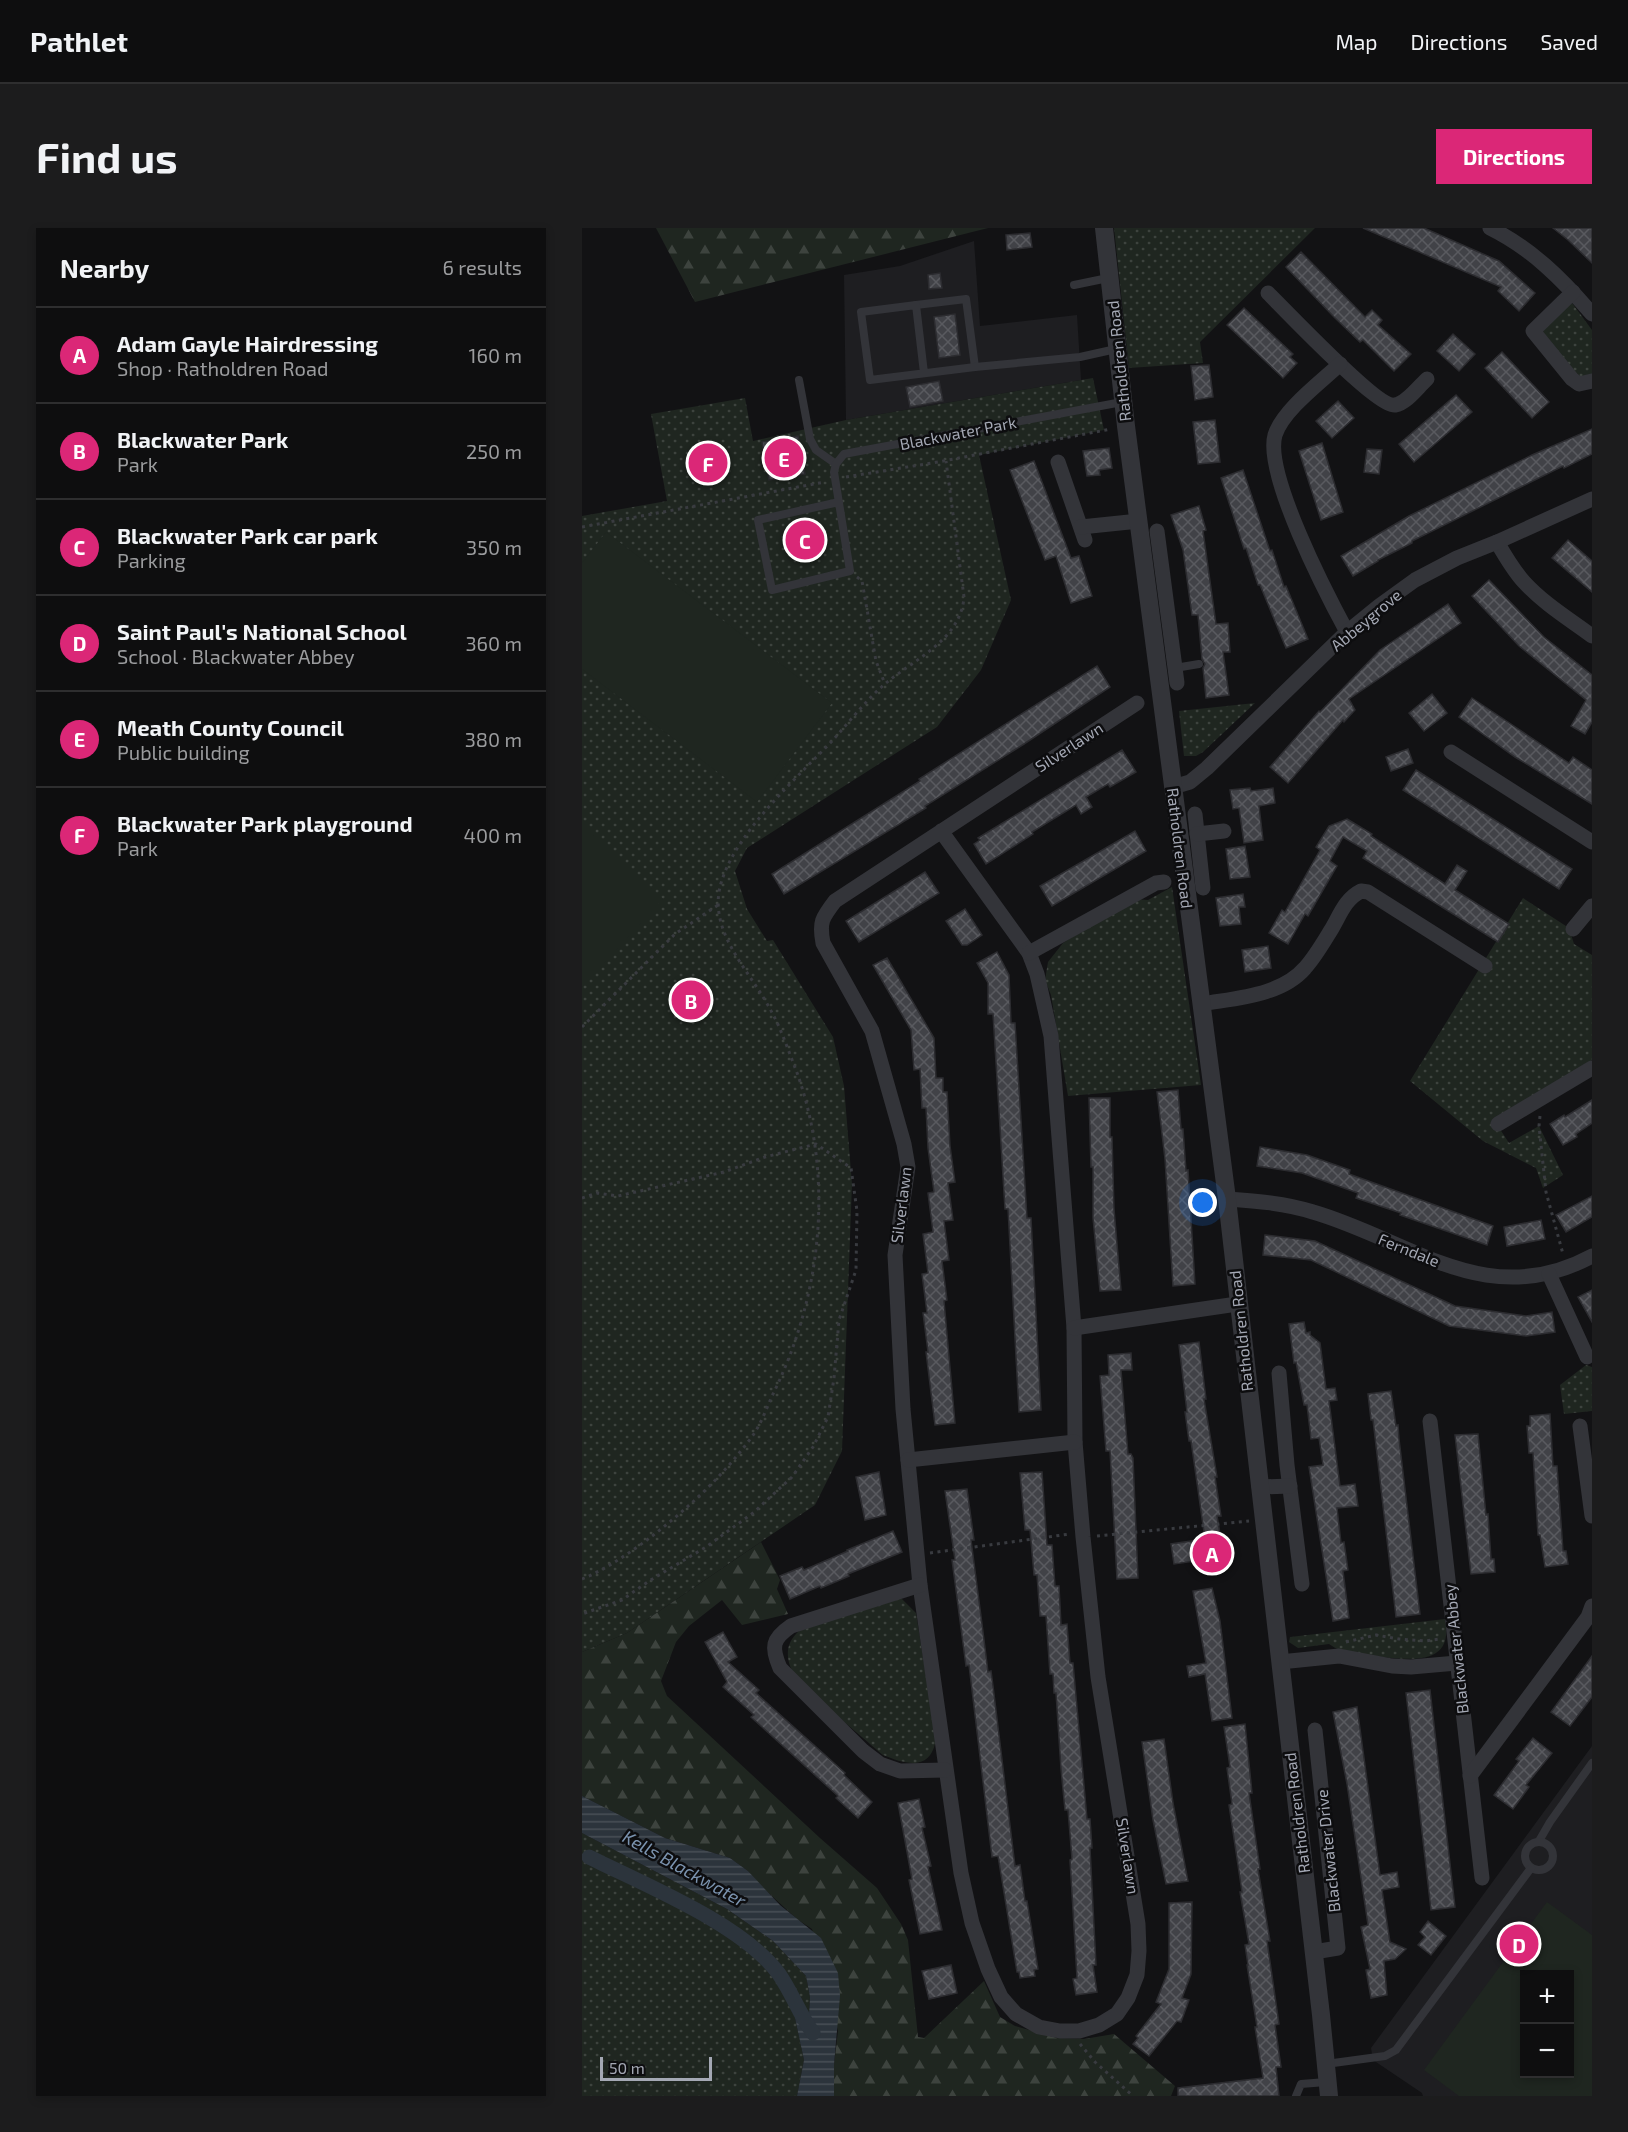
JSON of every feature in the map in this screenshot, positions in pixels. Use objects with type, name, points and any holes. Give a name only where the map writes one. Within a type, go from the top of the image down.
[{"type":"street","name":"Ratholdren Road","points":[[1104,228],[1139,521],[1153,565],[1176,676]]},
{"type":"street","points":[[1490,228],[1541,261],[1592,314]]},
{"type":"street","points":[[1268,292],[1379,400],[1389,405],[1397,405],[1406,400],[1426,379]]},
{"type":"street","points":[[1572,292],[1533,331],[1572,380],[1579,384],[1592,381]]},
{"type":"street","points":[[1340,364],[1293,408],[1275,436],[1274,452],[1281,483],[1298,531],[1322,585],[1347,632]]},
{"type":"street","points":[[1058,462],[1083,533],[1139,521]]},
{"type":"street","name":"Abbeygrove","points":[[1173,787],[1190,782],[1207,768],[1347,632],[1415,580],[1457,558],[1592,499]]},
{"type":"street","name":"Ratholdren Road","points":[[1157,531],[1153,565],[1173,787],[1191,862],[1202,1004],[1227,1199],[1237,1304],[1328,2081]]},
{"type":"street","points":[[1497,542],[1509,563],[1525,583],[1592,636]]},
{"type":"street","name":"Silverlawn","points":[[941,831],[1029,953],[1037,974],[1051,1036],[1074,1328],[1075,1442],[1083,1535],[1098,1677],[1134,1895],[1139,1951],[1137,1975],[1128,1998],[1117,2014],[1099,2025],[1076,2031],[1039,2027],[1016,2014],[1001,1996],[988,1969],[972,1923],[961,1873],[945,1770],[920,1585],[903,1409],[895,1254],[908,1167],[904,1144],[872,1031],[823,943],[820,928],[825,913],[835,901],[941,831],[1137,703]]},
{"type":"street","points":[[1451,752],[1592,842]]},
{"type":"street","points":[[1195,814],[1197,834],[1191,862],[1203,888]]},
{"type":"street","points":[[1197,834],[1224,831]]},
{"type":"street","points":[[1029,953],[1156,883],[1164,882]]},
{"type":"street","points":[[1202,1004],[1260,993],[1285,985],[1304,970],[1331,930],[1350,896],[1361,891],[1368,892],[1485,966]]},
{"type":"street","points":[[1573,929],[1592,906]]},
{"type":"street","points":[[1498,1124],[1592,1068]]},
{"type":"street","name":"Ferndale","points":[[1227,1199],[1277,1203],[1314,1212],[1427,1258],[1468,1272],[1502,1277],[1530,1277],[1549,1274],[1592,1256]]},
{"type":"street","points":[[1549,1274],[1587,1357]]},
{"type":"street","points":[[1074,1328],[1237,1304]]},
{"type":"street","points":[[1279,1373],[1302,1584]]},
{"type":"street","name":"Blackwater Abbey","points":[[1430,1421],[1482,1878]]},
{"type":"street","points":[[1580,1426],[1592,1516]]},
{"type":"street","points":[[908,1460],[1075,1442]]},
{"type":"street","points":[[1259,1487],[1290,1486]]},
{"type":"street","points":[[920,1585],[791,1626],[780,1634],[774,1644],[775,1657],[780,1668],[863,1751],[880,1764],[900,1771],[945,1770]]},
{"type":"street","points":[[1470,1776],[1588,1617],[1592,1606]]},
{"type":"street","points":[[1280,1662],[1339,1656],[1402,1667],[1457,1663]]},
{"type":"street","name":"Blackwater Drive","points":[[1314,1952],[1338,1948],[1315,1730]]},
{"type":"lane","points":[[1074,285],[1110,278]]},
{"type":"lane","points":[[975,367],[966,299],[861,312],[870,380],[1080,357],[1118,349]]},
{"type":"lane","points":[[916,305],[924,373]]},
{"type":"lane","points":[[799,380],[810,439],[816,450],[836,464],[834,472],[839,502],[850,571],[772,590],[758,520],[839,502]]},
{"type":"lane","name":"Blackwater Park","points":[[836,464],[844,454],[1124,402]]},
{"type":"lane","points":[[1176,676],[1199,664]]},
{"type":"lane","points":[[1531,1868],[1526,1861],[1525,1852],[1530,1844],[1539,1841],[1592,1763]]},
{"type":"lane","points":[[1531,1868],[1544,1869],[1552,1860],[1550,1847],[1539,1841]]},
{"type":"lane","points":[[1296,2096],[1301,2084],[1328,2081],[1396,2050],[1531,1868]]},
{"type":"path","name":"Blackwater Park","points":[[846,477],[946,461],[1126,426]]},
{"type":"path","name":"Blackwater Park","points":[[582,1579],[649,1540],[710,1488],[753,1436],[790,1361],[812,1286],[819,1207],[816,1144],[792,1062],[771,1010],[725,939],[718,905],[721,881],[735,851],[761,817],[885,684],[929,652],[959,619],[964,608],[964,597],[946,461]]},
{"type":"path","points":[[582,527],[827,481]]},
{"type":"path","points":[[850,571],[862,581],[876,661],[885,684]]},
{"type":"path","points":[[582,1027],[675,934],[718,905]]},
{"type":"path","points":[[1545,1097],[1539,1126],[1546,1192],[1567,1267]]},
{"type":"path","points":[[582,1198],[597,1193],[618,1196],[724,1172],[765,1156],[816,1144],[850,1168],[857,1211],[856,1270],[839,1320],[828,1417],[813,1447],[792,1477],[753,1513],[706,1547],[622,1600],[582,1614]]},
{"type":"path","points":[[917,1554],[1083,1535],[1174,1530],[1263,1520]]},
{"type":"path","points":[[1326,1657],[1342,1643],[1376,1635],[1399,1640],[1425,1641],[1454,1637]]},
{"type":"path","points":[[1076,2031],[1082,2048],[1133,2096]]},
{"type":"shaded area","points":[[974,241],[980,326],[1077,315],[1081,380],[846,420],[844,275],[900,266]]},
{"type":"shaded area","points":[[1592,1746],[1592,2096],[1423,2096],[1422,2093],[1373,2060],[1371,2048]]},
{"type":"green space","points":[[656,228],[988,228],[695,302]]},
{"type":"green space","points":[[1114,228],[1315,228],[1200,342],[1203,363],[1129,368]]},
{"type":"green space","points":[[1572,303],[1592,330],[1592,375],[1581,377],[1566,364],[1543,332],[1546,323]]},
{"type":"green space","points":[[1093,378],[1104,430],[979,455],[1011,600],[981,670],[937,727],[747,848],[735,871],[747,909],[767,941],[773,940],[833,1037],[844,1086],[852,1184],[842,1451],[815,1505],[627,1633],[582,1652],[582,516],[667,501],[651,414],[745,398],[753,441],[846,420]]},
{"type":"green space","points":[[606,532],[832,703],[757,802],[582,669],[582,563]]},
{"type":"green space","points":[[1255,703],[1203,752],[1196,756],[1184,756],[1179,711]]},
{"type":"green space","points":[[582,825],[663,899],[582,987]]},
{"type":"green space","points":[[1172,887],[1201,1085],[1068,1096],[1051,995],[1045,980],[1048,962],[1063,943],[1133,899],[1148,900]]},
{"type":"green space","points":[[1523,898],[1569,928],[1574,944],[1592,955],[1592,1060],[1494,1120],[1509,1143],[1539,1126],[1563,1175],[1543,1188],[1536,1168],[1483,1141],[1410,1081]]},
{"type":"green space","points":[[1586,1365],[1592,1367],[1592,1411],[1564,1414],[1560,1385]]},
{"type":"green space","points":[[761,1542],[780,1580],[777,1589],[788,1614],[742,1625],[722,1600],[689,1626],[676,1642],[661,1681],[667,1696],[877,1888],[901,1924],[908,1940],[918,2037],[924,2038],[984,1981],[1000,2017],[1015,2026],[1057,2038],[1084,2039],[1114,2034],[1175,2086],[1171,2096],[834,2096],[834,2065],[838,2031],[812,1929],[797,1919],[748,1871],[730,1858],[665,1838],[582,1796],[582,1652],[627,1633]]},
{"type":"green space","points":[[893,1599],[902,1599],[916,1613],[936,1739],[929,1756],[917,1763],[909,1763],[883,1755],[804,1685],[790,1666],[788,1655],[789,1645],[801,1629]]},
{"type":"green space","points":[[1445,1619],[1446,1634],[1443,1645],[1437,1652],[1418,1658],[1354,1654],[1329,1644],[1298,1648],[1289,1642],[1290,1637]]},
{"type":"green space","points":[[582,1833],[727,1909],[773,1941],[806,1976],[810,1997],[809,2014],[795,2018],[804,2060],[797,2096],[582,2096]]},
{"type":"green space","points":[[1547,1902],[1592,1935],[1592,2096],[1459,2096],[1424,2070]]},
{"type":"water","name":"Kells Blackwater","points":[[582,1796],[665,1838],[730,1858],[748,1871],[780,1905],[821,1938],[838,1973],[840,1996],[834,2065],[834,2096],[797,2096],[804,2060],[795,2018],[809,2014],[810,1997],[806,1976],[773,1941],[727,1909],[582,1833]]},
{"type":"building","points":[[1363,228],[1424,228],[1499,261],[1535,293],[1519,311],[1498,291],[1501,287]]},
{"type":"building","points":[[1553,228],[1592,228],[1592,263],[1568,240]]},
{"type":"building","points":[[1030,233],[1032,247],[1007,250],[1006,235]]},
{"type":"building","points":[[1301,252],[1365,317],[1372,310],[1382,320],[1378,325],[1411,354],[1394,371],[1363,340],[1360,342],[1334,317],[1286,267]]},
{"type":"building","points":[[940,273],[942,288],[929,289],[928,275]]},
{"type":"building","points":[[1244,308],[1293,354],[1290,357],[1297,363],[1283,378],[1227,325]]},
{"type":"building","points":[[955,314],[960,355],[939,358],[934,317]]},
{"type":"building","points":[[1453,334],[1475,354],[1459,371],[1437,351]]},
{"type":"building","points":[[1502,352],[1549,402],[1532,418],[1485,368]]},
{"type":"building","points":[[1209,365],[1213,397],[1195,400],[1191,366]]},
{"type":"building","points":[[939,381],[943,401],[910,407],[906,387]]},
{"type":"building","points":[[1456,395],[1472,412],[1414,462],[1399,444]]},
{"type":"building","points":[[1338,401],[1354,418],[1332,438],[1316,421]]},
{"type":"building","points":[[1215,420],[1220,462],[1198,464],[1193,422]]},
{"type":"building","points":[[1592,429],[1592,454],[1564,468],[1563,466],[1412,541],[1353,576],[1341,556],[1409,516],[1532,455]]},
{"type":"building","points":[[798,436],[805,474],[769,480],[762,442]]},
{"type":"building","points":[[1322,443],[1343,512],[1321,520],[1299,451]]},
{"type":"building","points":[[1109,448],[1112,468],[1099,470],[1100,475],[1087,476],[1083,451]]},
{"type":"building","points":[[1367,449],[1382,450],[1379,474],[1364,472]]},
{"type":"building","points":[[1034,461],[1071,558],[1079,556],[1092,596],[1071,603],[1056,556],[1045,560],[1010,470]]},
{"type":"building","points":[[1243,470],[1270,551],[1272,550],[1284,587],[1286,586],[1308,639],[1286,648],[1260,585],[1258,585],[1246,548],[1244,549],[1221,478]]},
{"type":"building","points":[[1199,506],[1206,530],[1203,531],[1216,624],[1228,623],[1230,652],[1223,652],[1229,695],[1206,698],[1203,668],[1205,664],[1202,659],[1198,615],[1192,615],[1183,550],[1171,515]]},
{"type":"building","points":[[1568,540],[1592,561],[1592,592],[1552,558]]},
{"type":"building","points":[[1489,580],[1544,637],[1592,675],[1592,722],[1585,734],[1571,726],[1586,700],[1519,646],[1472,596]]},
{"type":"building","points":[[1448,604],[1461,623],[1349,699],[1355,710],[1344,722],[1343,720],[1288,783],[1270,767],[1319,711],[1380,650]]},
{"type":"building","points":[[1097,666],[1110,687],[925,806],[926,808],[784,894],[772,874]]},
{"type":"building","points":[[1432,694],[1447,713],[1424,731],[1409,713]]},
{"type":"building","points":[[1472,698],[1569,763],[1573,757],[1592,770],[1592,804],[1515,757],[1459,717]]},
{"type":"building","points":[[1408,749],[1413,763],[1391,771],[1386,757]]},
{"type":"building","points":[[1122,750],[1136,772],[1086,797],[1092,807],[1081,814],[1076,805],[986,864],[974,844],[980,840],[978,838]]},
{"type":"building","points":[[1416,770],[1572,869],[1559,889],[1403,790]]},
{"type":"building","points":[[1250,788],[1251,791],[1273,788],[1275,803],[1259,806],[1263,840],[1244,843],[1239,808],[1233,809],[1230,790]]},
{"type":"building","points":[[1347,819],[1445,884],[1457,865],[1467,871],[1455,890],[1509,924],[1498,942],[1363,858],[1367,851],[1343,837],[1330,861],[1337,866],[1308,916],[1305,914],[1288,944],[1269,933],[1282,910],[1285,912],[1320,850],[1316,847],[1329,826]]},
{"type":"building","points":[[1135,831],[1146,851],[1052,906],[1040,886]]},
{"type":"building","points":[[1245,846],[1250,877],[1230,879],[1226,849]]},
{"type":"building","points":[[925,872],[939,893],[859,942],[846,921]]},
{"type":"building","points":[[1243,894],[1245,907],[1239,907],[1241,924],[1220,926],[1216,898]]},
{"type":"building","points":[[965,909],[982,935],[967,945],[962,945],[946,921]]},
{"type":"building","points":[[1268,946],[1271,968],[1245,972],[1242,950]]},
{"type":"building","points":[[997,952],[1009,975],[1011,1023],[1015,1023],[1027,1218],[1031,1218],[1041,1410],[1019,1412],[1008,1209],[1005,1209],[993,1014],[988,1014],[988,983],[977,963]]},
{"type":"building","points":[[887,958],[934,1038],[936,1078],[943,1078],[943,1092],[947,1092],[955,1182],[948,1183],[953,1220],[944,1221],[949,1260],[942,1261],[947,1300],[944,1301],[955,1423],[935,1425],[923,1313],[927,1313],[922,1274],[928,1273],[923,1234],[933,1232],[928,1193],[934,1192],[928,1148],[926,1108],[922,1108],[920,1069],[914,1070],[911,1030],[873,965]]},
{"type":"building","points":[[1178,1090],[1186,1171],[1188,1170],[1195,1284],[1173,1286],[1165,1159],[1157,1092]]},
{"type":"building","points":[[1089,1098],[1110,1098],[1114,1209],[1121,1290],[1100,1291],[1093,1218]]},
{"type":"building","points":[[1592,1100],[1592,1123],[1576,1134],[1577,1137],[1563,1145],[1550,1124]]},
{"type":"building","points":[[1260,1147],[1307,1155],[1350,1170],[1349,1174],[1493,1226],[1487,1245],[1356,1198],[1358,1193],[1302,1173],[1257,1166]]},
{"type":"building","points":[[1592,1196],[1592,1217],[1566,1232],[1556,1215]]},
{"type":"building","points":[[1541,1220],[1545,1239],[1507,1246],[1504,1227]]},
{"type":"building","points":[[1265,1235],[1315,1241],[1455,1306],[1526,1316],[1552,1312],[1555,1332],[1526,1336],[1449,1326],[1311,1260],[1263,1255]]},
{"type":"building","points":[[1592,1290],[1592,1322],[1578,1297]]},
{"type":"building","points":[[1304,1322],[1306,1333],[1310,1332],[1310,1335],[1320,1343],[1326,1389],[1335,1388],[1337,1400],[1329,1401],[1340,1486],[1355,1484],[1358,1506],[1337,1508],[1341,1543],[1344,1542],[1348,1570],[1343,1571],[1349,1618],[1333,1621],[1309,1467],[1323,1465],[1319,1438],[1311,1439],[1307,1405],[1304,1405],[1296,1362],[1294,1363],[1289,1324]]},
{"type":"building","points":[[1199,1342],[1206,1399],[1204,1399],[1217,1477],[1215,1477],[1221,1516],[1217,1516],[1225,1563],[1210,1565],[1209,1559],[1174,1564],[1171,1544],[1205,1539],[1185,1412],[1187,1412],[1179,1345]]},
{"type":"building","points":[[1131,1353],[1132,1370],[1121,1370],[1128,1454],[1131,1454],[1133,1458],[1138,1578],[1117,1579],[1110,1451],[1106,1451],[1100,1376],[1109,1375],[1108,1355]]},
{"type":"building","points":[[1391,1391],[1396,1426],[1398,1425],[1420,1614],[1396,1617],[1368,1394]]},
{"type":"building","points":[[1550,1414],[1553,1466],[1557,1466],[1563,1551],[1566,1551],[1568,1564],[1545,1567],[1540,1535],[1538,1535],[1533,1453],[1529,1453],[1527,1426],[1530,1426],[1530,1416]]},
{"type":"building","points":[[1478,1434],[1491,1559],[1494,1559],[1495,1572],[1471,1574],[1455,1435]]},
{"type":"building","points":[[879,1472],[886,1515],[865,1520],[856,1477]]},
{"type":"building","points":[[1042,1472],[1047,1545],[1052,1545],[1055,1586],[1059,1586],[1061,1625],[1067,1624],[1070,1663],[1073,1663],[1087,1819],[1090,1819],[1092,1848],[1090,1848],[1096,1965],[1093,1965],[1097,1992],[1076,1995],[1073,1979],[1077,1978],[1070,1860],[1072,1859],[1068,1810],[1065,1810],[1061,1769],[1056,1693],[1054,1693],[1053,1674],[1050,1674],[1046,1616],[1040,1616],[1030,1530],[1025,1530],[1020,1473]]},
{"type":"building","points":[[967,1489],[974,1540],[971,1540],[988,1672],[991,1671],[1015,1866],[1020,1865],[1038,1969],[1034,1970],[1035,1976],[1020,1978],[1017,1972],[998,1856],[992,1857],[969,1665],[966,1666],[952,1560],[955,1560],[945,1491]]},
{"type":"building","points":[[893,1531],[902,1552],[848,1574],[849,1576],[821,1588],[820,1586],[790,1599],[780,1576],[802,1567],[804,1570]]},
{"type":"building","points":[[1212,1588],[1220,1621],[1232,1718],[1212,1721],[1205,1674],[1189,1677],[1187,1666],[1206,1663],[1193,1591]]},
{"type":"building","points":[[723,1632],[737,1657],[728,1662],[759,1690],[756,1693],[845,1773],[844,1775],[872,1802],[858,1818],[836,1798],[838,1796],[751,1717],[754,1715],[723,1687],[727,1682],[705,1642]]},
{"type":"building","points":[[1592,1656],[1592,1697],[1570,1726],[1551,1712]]},
{"type":"building","points":[[1430,1690],[1455,1907],[1431,1910],[1406,1693]]},
{"type":"building","points":[[1357,1707],[1380,1875],[1397,1872],[1399,1887],[1382,1890],[1390,1942],[1406,1949],[1395,1959],[1384,1961],[1387,1995],[1371,1998],[1366,1970],[1370,1969],[1361,1927],[1368,1925],[1347,1784],[1333,1712]]},
{"type":"building","points":[[1245,1724],[1252,1793],[1249,1793],[1279,2024],[1275,2025],[1281,2067],[1276,2067],[1279,2096],[1178,2096],[1178,2088],[1263,2078],[1247,1965],[1245,1945],[1249,1944],[1229,1805],[1232,1804],[1227,1768],[1230,1767],[1224,1727]]},
{"type":"building","points":[[1533,1738],[1552,1753],[1526,1785],[1529,1787],[1513,1809],[1494,1795],[1519,1761],[1516,1759]]},
{"type":"building","points":[[1164,1739],[1188,1881],[1166,1884],[1153,1820],[1142,1742]]},
{"type":"building","points":[[919,1799],[925,1827],[922,1828],[931,1866],[928,1867],[942,1930],[920,1934],[909,1880],[912,1879],[898,1803]]},
{"type":"building","points":[[1192,1902],[1191,1974],[1182,1998],[1189,2000],[1181,2022],[1177,2021],[1149,2056],[1133,2044],[1138,2038],[1136,2036],[1161,2004],[1156,2002],[1169,1969],[1169,1903]]},
{"type":"building","points":[[1428,1921],[1446,1936],[1431,1955],[1418,1945],[1425,1937],[1420,1932]]},
{"type":"building","points":[[951,1965],[957,1993],[929,1999],[922,1971]]},
{"type":"waterway","points":[[589,1857],[691,1907],[742,1939],[763,1956],[779,1974],[813,2033]]},
{"type":"place","name":"Meath County Council","points":[[784,458]]},
{"type":"place","name":"Blackwater Park playground","points":[[708,463]]},
{"type":"place","name":"Blackwater Park car park","points":[[805,540]]},
{"type":"place","name":"Blackwater Park","points":[[691,1000]]},
{"type":"place","name":"Adam Gayle Hairdressing","points":[[1212,1553]]},
{"type":"place","name":"Saint Paul's National School","points":[[1519,1944]]}]
